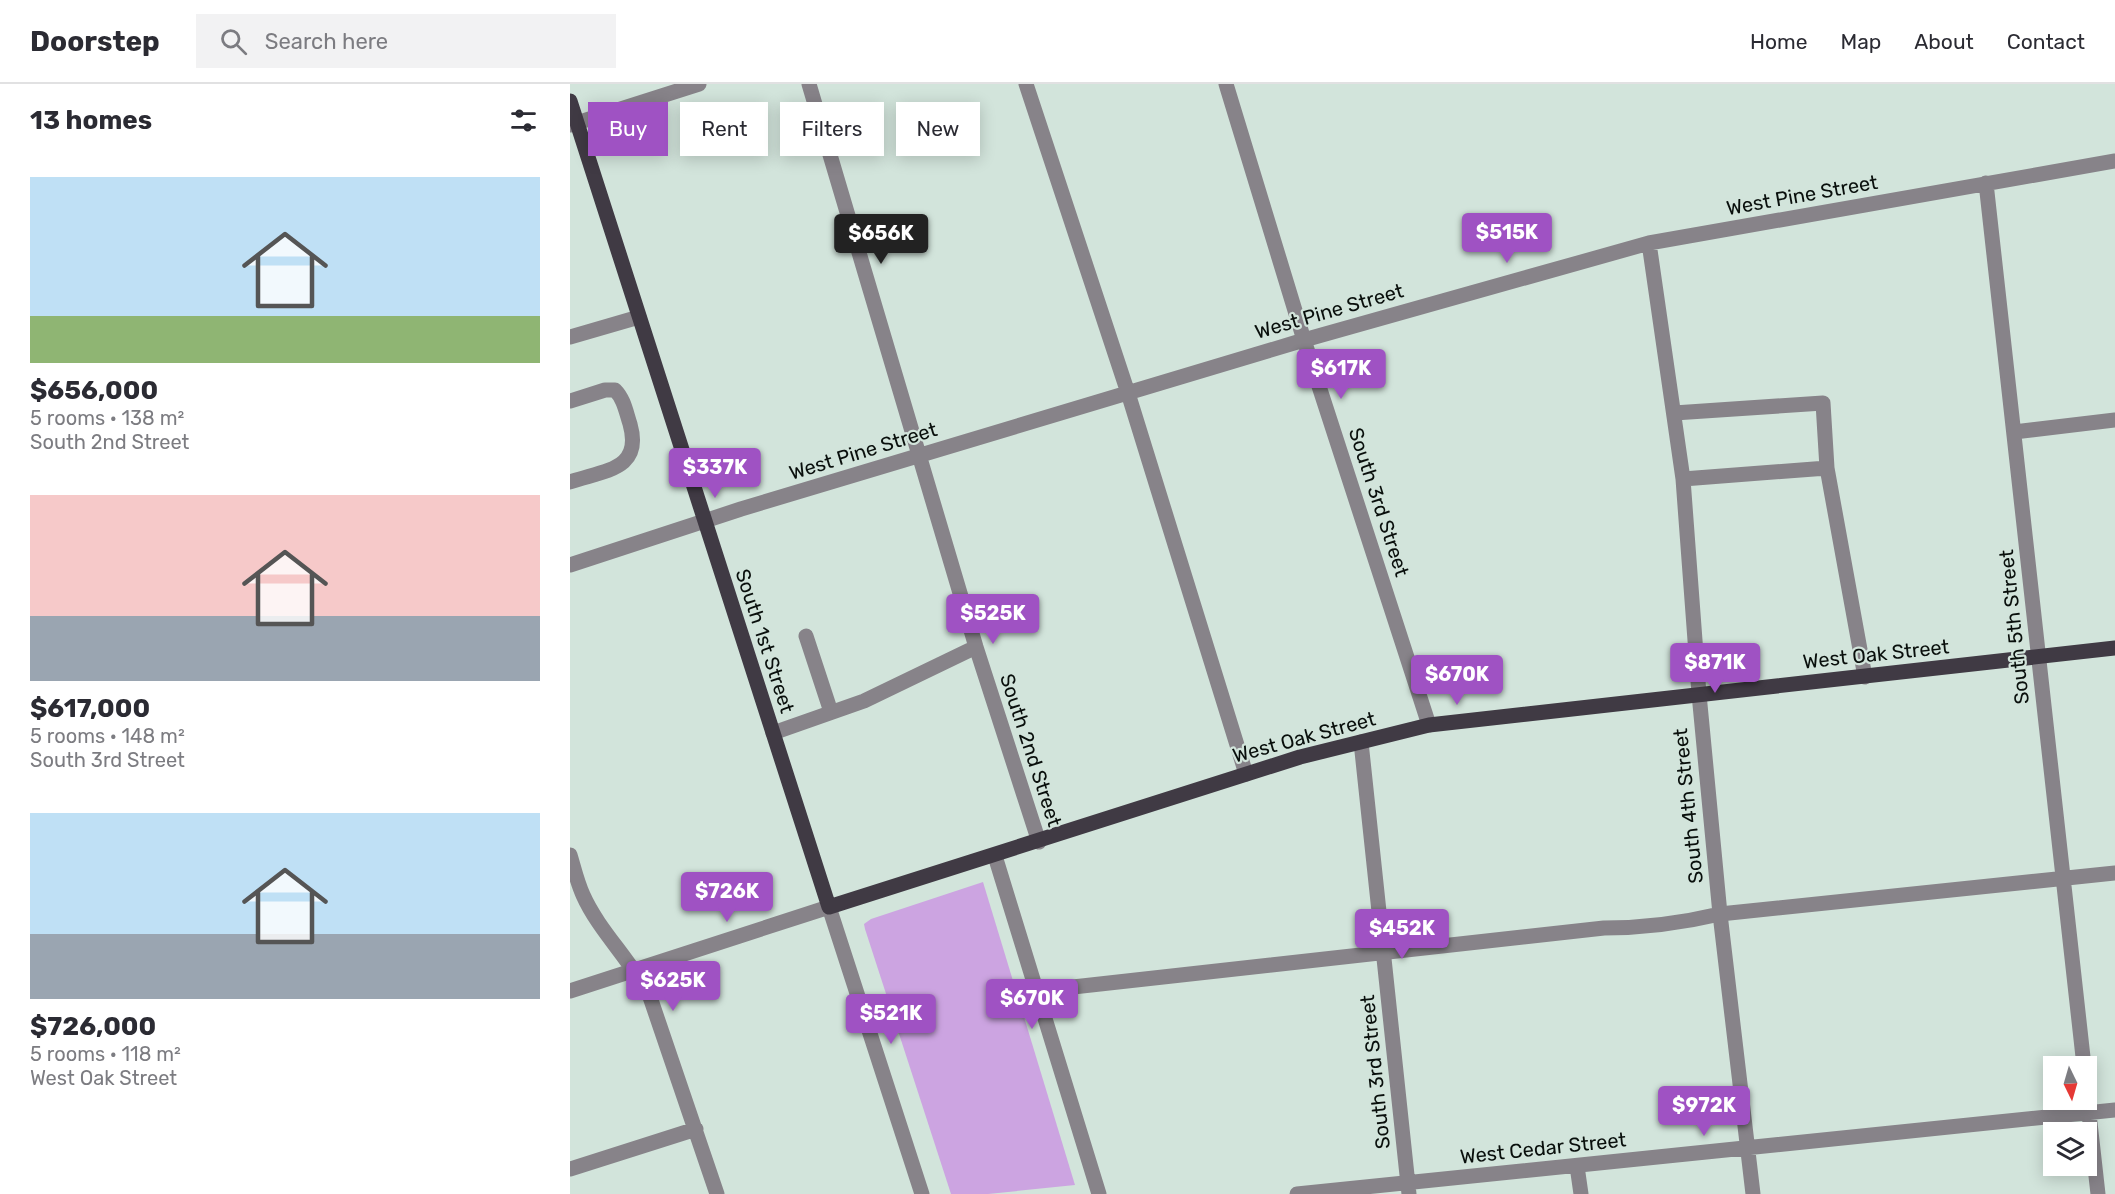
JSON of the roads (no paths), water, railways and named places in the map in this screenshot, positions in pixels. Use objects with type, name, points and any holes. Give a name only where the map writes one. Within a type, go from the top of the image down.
[{"type":"main road","name":"South 1st Street","points":[[570,100],[573,124],[639,317],[829,907]]},
{"type":"main road","name":"West Oak Street","points":[[829,907],[1039,842],[1246,774],[1429,726],[2115,648]]},
{"type":"street","points":[[573,124],[699,84]]},
{"type":"street","name":"South 2nd Street","points":[[809,84],[976,647],[1039,842]]},
{"type":"street","points":[[1026,84],[1128,393],[1246,774]]},
{"type":"street","name":"South 3rd Street","points":[[1226,84],[1304,340],[1429,726]]},
{"type":"street","name":"West Pine Street","points":[[570,565],[704,521],[1304,340],[1649,243],[2115,161]]},
{"type":"street","name":"South 5th Street","points":[[1986,183],[2083,1056]]},
{"type":"street","name":"South 4th Street","points":[[1649,243],[1683,479],[1699,694],[1720,914],[1753,1194]]},
{"type":"street","points":[[570,337],[639,317]]},
{"type":"street","points":[[570,401],[605,390],[615,390],[622,397],[634,440],[633,451],[627,461],[570,482]]},
{"type":"street","points":[[1674,413],[1823,403],[1827,468],[1864,677]]},
{"type":"street","points":[[2014,432],[2115,420]]},
{"type":"street","points":[[1683,479],[1827,468]]},
{"type":"street","points":[[806,636],[831,712]]},
{"type":"street","points":[[773,733],[864,701],[976,647]]},
{"type":"street","name":"South 3rd Street","points":[[1361,742],[1408,1189]]},
{"type":"street","points":[[570,855],[583,895],[605,931],[636,970],[650,997],[717,1194]]},
{"type":"street","points":[[995,856],[1100,1194]]},
{"type":"street","points":[[1037,991],[1384,951],[1604,928],[1674,924],[1720,914],[2115,873]]},
{"type":"street","name":"West Oak Street","points":[[570,991],[829,907]]},
{"type":"street","name":"South 1st Street","points":[[829,907],[922,1194]]},
{"type":"street","points":[[2089,1110],[2098,1194]]},
{"type":"street","name":"West Cedar Street","points":[[1297,1194],[1408,1189],[1577,1166],[2115,1110]]},
{"type":"street","points":[[570,1168],[696,1129]]},
{"type":"street","points":[[1577,1166],[1581,1194]]}]
